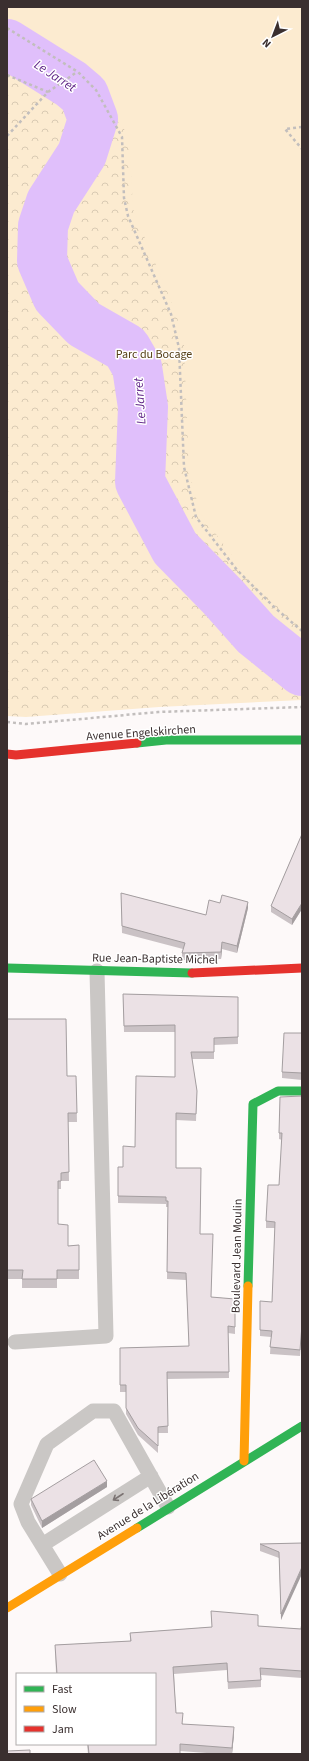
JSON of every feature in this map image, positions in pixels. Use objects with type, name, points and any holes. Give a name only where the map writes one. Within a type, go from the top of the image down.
[{"type":"street","name":"Avenue Engelskirchen","points":[[7,754],[16,756],[166,740],[302,740]]},
{"type":"street","name":"Rue Jean-Baptiste Michel","points":[[7,968],[177,973],[249,972],[302,968]]},
{"type":"street","name":"Boulevard Jean Moulin","points":[[244,1461],[253,1104],[278,1091],[302,1092]]},
{"type":"street","name":"Avenue de la Libération","points":[[7,1608],[168,1507],[302,1426]]},
{"type":"lane","points":[[15,1342],[106,1336],[97,971]]},
{"type":"lane","points":[[60,1574],[28,1522],[21,1504],[47,1444],[93,1411],[114,1411],[168,1507]]},
{"type":"lane","points":[[42,1545],[151,1476]]},
{"type":"path","points":[[7,28],[78,72],[96,90],[122,138],[124,198],[128,216],[171,314],[179,348],[184,467],[196,516],[237,570],[274,607],[302,631]]},
{"type":"path","points":[[7,136],[48,92],[78,72]]},
{"type":"path","points":[[7,75],[48,92]]},
{"type":"path","points":[[302,127],[285,129],[302,149]]},
{"type":"green space","name":"Parc du Bocage","points":[[7,7],[302,7],[302,700],[159,707],[26,717],[7,716]]},
{"type":"green space","points":[[7,7],[302,7],[302,623],[278,604],[240,566],[200,513],[189,471],[184,345],[176,313],[133,209],[129,137],[97,86],[79,68],[7,20]]},
{"type":"building","points":[[302,834],[302,903],[292,919],[271,906]]},
{"type":"building","points":[[121,893],[206,915],[209,900],[220,903],[222,895],[248,902],[237,946],[222,942],[221,952],[182,953],[185,943],[122,926]]},
{"type":"building","points":[[123,994],[238,997],[238,1037],[214,1038],[214,1052],[191,1052],[197,1091],[196,1114],[176,1113],[176,1168],[201,1168],[200,1234],[213,1234],[211,1297],[235,1299],[235,1327],[228,1326],[229,1372],[167,1372],[168,1426],[158,1427],[158,1446],[138,1428],[126,1408],[126,1385],[120,1385],[120,1348],[189,1346],[186,1273],[167,1272],[168,1201],[166,1201],[166,1197],[118,1196],[118,1167],[123,1167],[123,1146],[135,1147],[136,1076],[175,1077],[175,1025],[124,1026]]},
{"type":"building","points":[[7,1019],[66,1019],[67,1076],[76,1076],[77,1113],[68,1113],[69,1172],[61,1173],[61,1181],[58,1181],[58,1224],[68,1225],[68,1246],[79,1245],[79,1270],[57,1270],[57,1279],[22,1279],[23,1270],[7,1270]]},
{"type":"building","points":[[284,1033],[302,1033],[302,1073],[282,1072]]},
{"type":"building","points":[[302,1096],[302,1325],[300,1350],[270,1347],[272,1331],[260,1330],[260,1301],[272,1302],[275,1222],[266,1221],[268,1185],[279,1185],[282,1133],[279,1133],[280,1097]]},
{"type":"building","points":[[94,1460],[107,1481],[42,1521],[31,1499]]},
{"type":"building","points":[[302,1543],[302,1567],[281,1614],[279,1552],[260,1544]]},
{"type":"building","points":[[211,1611],[258,1615],[258,1626],[301,1629],[302,1622],[302,1671],[260,1668],[261,1680],[228,1682],[227,1663],[173,1667],[176,1713],[183,1713],[182,1724],[234,1727],[232,1748],[180,1744],[180,1754],[89,1754],[88,1745],[156,1745],[156,1673],[57,1673],[55,1645],[131,1641],[130,1633],[212,1627]]},
{"type":"building","points":[[30,1750],[30,1754],[7,1754],[7,1751]]},
{"type":"waterway","name":"Le Jarret","points":[[7,44],[71,84],[84,95],[93,119],[82,154],[51,202],[43,226],[42,261],[57,296],[84,324],[126,348],[137,367],[143,407],[140,482],[175,548],[223,597],[256,634],[302,671]]},
{"type":"traffic: fast","points":[[137,743],[166,740],[302,740]]},
{"type":"traffic: fast","points":[[7,968],[192,973]]},
{"type":"traffic: fast","points":[[248,1286],[253,1104],[278,1091],[302,1091]]},
{"type":"traffic: fast","points":[[137,1528],[302,1426]]},
{"type":"traffic: slow","points":[[244,1461],[248,1286]]},
{"type":"traffic: slow","points":[[7,1608],[137,1528]]},
{"type":"traffic: jam","points":[[7,754],[16,755],[137,743]]},
{"type":"traffic: jam","points":[[192,973],[302,968]]}]
